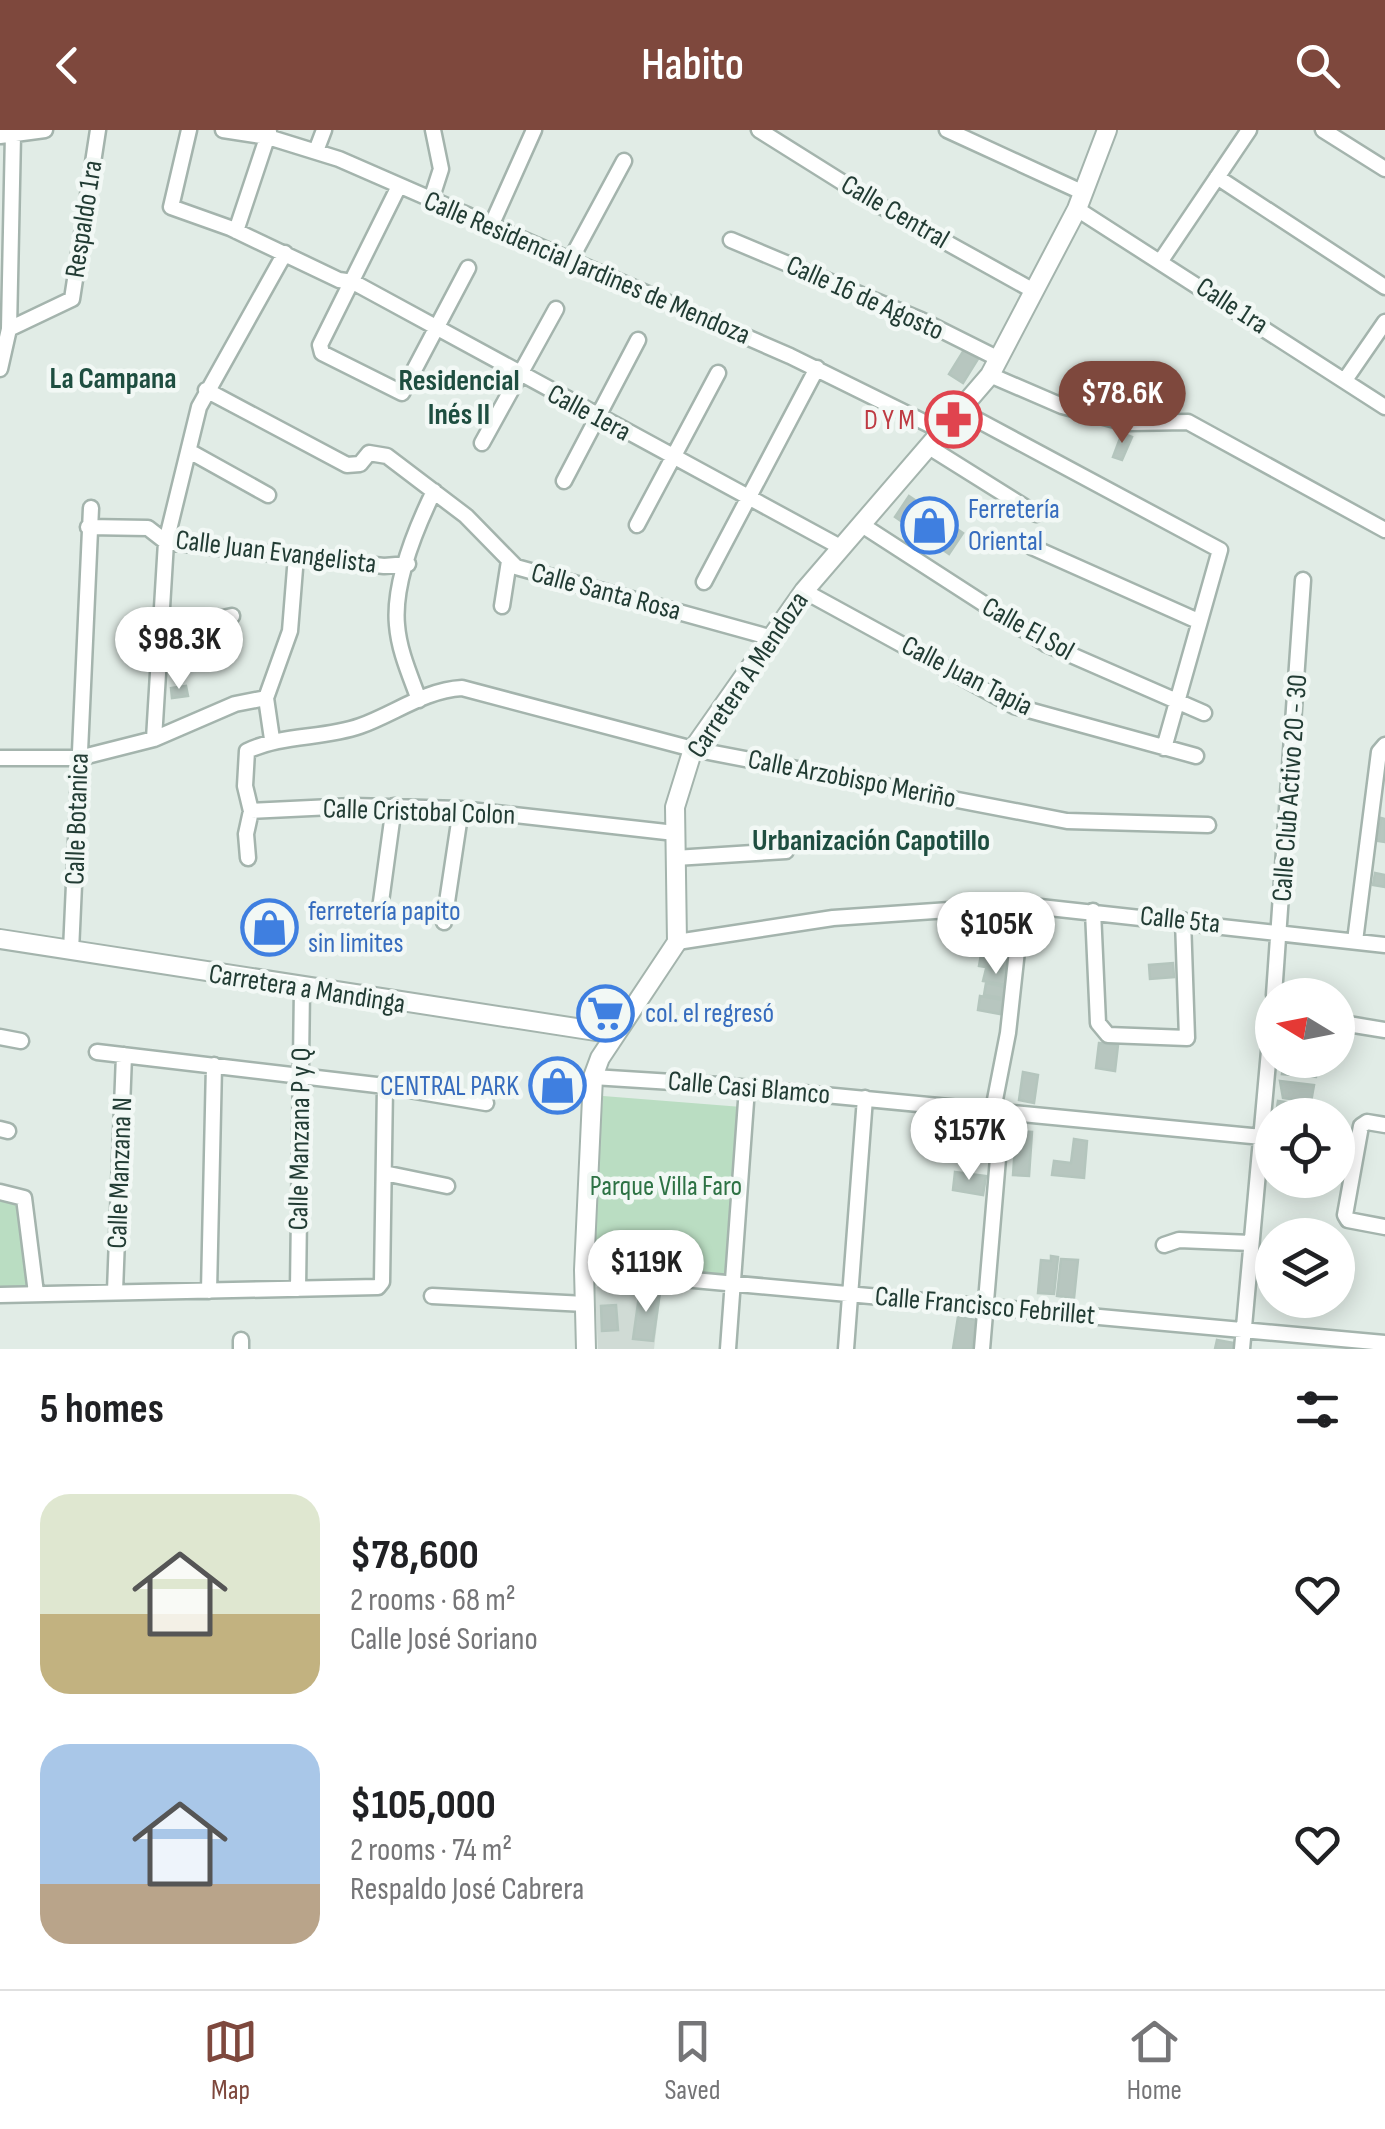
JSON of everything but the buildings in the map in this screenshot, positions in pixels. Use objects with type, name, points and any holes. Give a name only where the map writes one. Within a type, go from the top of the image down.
[{"type":"street","points":[[0,369],[9,328],[6,135],[44,130]]},
{"type":"street","name":"Respaldo 1ra","points":[[9,328],[72,299],[98,130]]},
{"type":"street","name":"Calle 1era","points":[[189,130],[171,208],[236,231],[339,280],[353,282],[519,376],[842,548]]},
{"type":"street","name":"Calle Residencial Jardines de Mendoza","points":[[223,130],[269,134],[316,151],[817,368],[942,431]]},
{"type":"street","points":[[316,151],[324,130]]},
{"type":"street","points":[[431,200],[441,168],[433,130]]},
{"type":"street","points":[[491,226],[534,130]]},
{"type":"street","name":"Calle Central","points":[[759,130],[876,204],[1034,291]]},
{"type":"street","name":"Calle 1ra","points":[[947,130],[1080,201],[1385,407]]},
{"type":"street","name":"Carretera A Mendoza","points":[[676,942],[674,833],[680,783],[693,749],[768,637],[804,591],[995,367],[1080,201],[1107,130]]},
{"type":"street","points":[[1162,259],[1248,130]]},
{"type":"street","points":[[1324,130],[1385,169]]},
{"type":"street","points":[[236,231],[269,134]]},
{"type":"street","points":[[570,260],[624,161]]},
{"type":"street","points":[[1217,177],[1385,286]]},
{"type":"street","points":[[398,188],[320,345],[322,353],[402,392],[468,268]]},
{"type":"street","name":"Calle 16 de Agosto","points":[[730,240],[921,320],[1062,406],[1127,423],[1188,422],[1385,530]]},
{"type":"street","points":[[154,739],[166,542],[188,451],[206,390],[284,253]]},
{"type":"street","points":[[482,442],[556,309]]},
{"type":"street","points":[[1346,380],[1385,322]]},
{"type":"street","points":[[564,481],[638,340]]},
{"type":"street","points":[[704,582],[817,368]]},
{"type":"street","points":[[637,525],[718,372]]},
{"type":"street","name":"Calle Santa Rosa","points":[[206,390],[347,465],[360,464],[370,453],[386,456],[466,516],[516,568],[768,637]]},
{"type":"street","points":[[959,410],[1220,550],[1164,748]]},
{"type":"street","points":[[929,447],[1036,514]]},
{"type":"street","points":[[188,451],[268,496]]},
{"type":"street","points":[[420,700],[403,656],[396,620],[418,526],[434,492]]},
{"type":"street","name":"Calle Botanica","points":[[72,952],[91,508]]},
{"type":"street","name":"Calle El Sol","points":[[862,525],[1046,644],[1176,697],[1204,713]]},
{"type":"street","name":"Calle Juan Evangelista","points":[[88,526],[148,528],[166,542],[408,564]]},
{"type":"street","points":[[1032,547],[1198,621]]},
{"type":"street","points":[[248,858],[248,751],[272,740],[266,698],[290,631],[296,556]]},
{"type":"street","points":[[502,606],[509,560]]},
{"type":"street","name":"Calle Club Activo 20 - 30","points":[[1276,978],[1303,580]]},
{"type":"street","name":"Calle Juan Tapia","points":[[804,591],[1014,706],[1196,756]]},
{"type":"street","points":[[160,632],[232,616]]},
{"type":"street","name":"Calle Arzobispo Meriño","points":[[272,740],[358,727],[445,689],[478,691],[693,749],[1067,821],[1208,825]]},
{"type":"street","points":[[0,758],[79,758],[154,739],[235,704],[266,698]]},
{"type":"street","points":[[1355,941],[1383,746]]},
{"type":"street","points":[[380,909],[394,806]]},
{"type":"street","name":"Calle Cristobal Colon","points":[[251,811],[394,806],[461,809],[674,833]]},
{"type":"street","points":[[444,922],[461,809]]},
{"type":"street","points":[[675,858],[786,851]]},
{"type":"street","points":[[982,1349],[997,1111],[1022,905]]},
{"type":"street","name":"Calle 5ta","points":[[676,942],[833,918],[1022,905],[1385,945]]},
{"type":"street","points":[[1093,912],[1100,1030],[1108,1035],[1187,1038],[1183,920]]},
{"type":"street","name":"Carretera a Mandinga","points":[[0,939],[615,1034]]},
{"type":"street","points":[[586,1349],[584,1270],[594,1077],[615,1034],[676,942]]},
{"type":"street","name":"Calle Manzana P y Q","points":[[298,1290],[302,988]]},
{"type":"street","points":[[1355,1025],[1385,1030]]},
{"type":"street","points":[[0,1037],[21,1041]]},
{"type":"street","points":[[98,1052],[385,1086],[486,1103]]},
{"type":"street","name":"Calle Manzana N","points":[[115,1291],[124,1055]]},
{"type":"street","points":[[209,1291],[214,1065]]},
{"type":"street","name":"Calle Casi Blamco","points":[[594,1077],[865,1098],[1255,1136]]},
{"type":"street","points":[[0,1295],[380,1285],[385,1086]]},
{"type":"street","points":[[728,1349],[747,1088]]},
{"type":"street","points":[[846,1349],[865,1098]]},
{"type":"street","points":[[1385,1125],[1362,1122],[1346,1218],[1385,1227]]},
{"type":"street","points":[[384,1173],[447,1186]]},
{"type":"street","points":[[0,1192],[24,1198],[36,1293]]},
{"type":"street","points":[[1242,1349],[1256,1198]]},
{"type":"street","points":[[1164,1246],[1179,1240],[1252,1243]]},
{"type":"street","name":"Calle Francisco Febrillet","points":[[584,1270],[1385,1343]]},
{"type":"street","points":[[432,1296],[585,1304]]},
{"type":"shaded area","points":[[602,1284],[661,1291],[654,1349],[598,1349],[595,1288]]},
{"type":"green space","name":"Parque Villa Faro","points":[[603,1096],[742,1107],[728,1276],[589,1265]]},
{"type":"green space","points":[[0,1197],[16,1201],[28,1285],[0,1287]]},
{"type":"place","name":"D Y M","points":[[954,420]]},
{"type":"place","name":"Ferretería Oriental","points":[[929,525]]},
{"type":"place","name":"ferretería papito sin limites","points":[[269,927]]},
{"type":"place","name":"col. el regresó","points":[[606,1013]]},
{"type":"place","name":"CENTRAL PARK","points":[[558,1086]]},
{"type":"district","name":"La Campana","points":[[113,379]]},
{"type":"district","name":"Residencial Inés II","points":[[459,398]]},
{"type":"district","name":"Urbanización Capotillo","points":[[871,841]]}]
